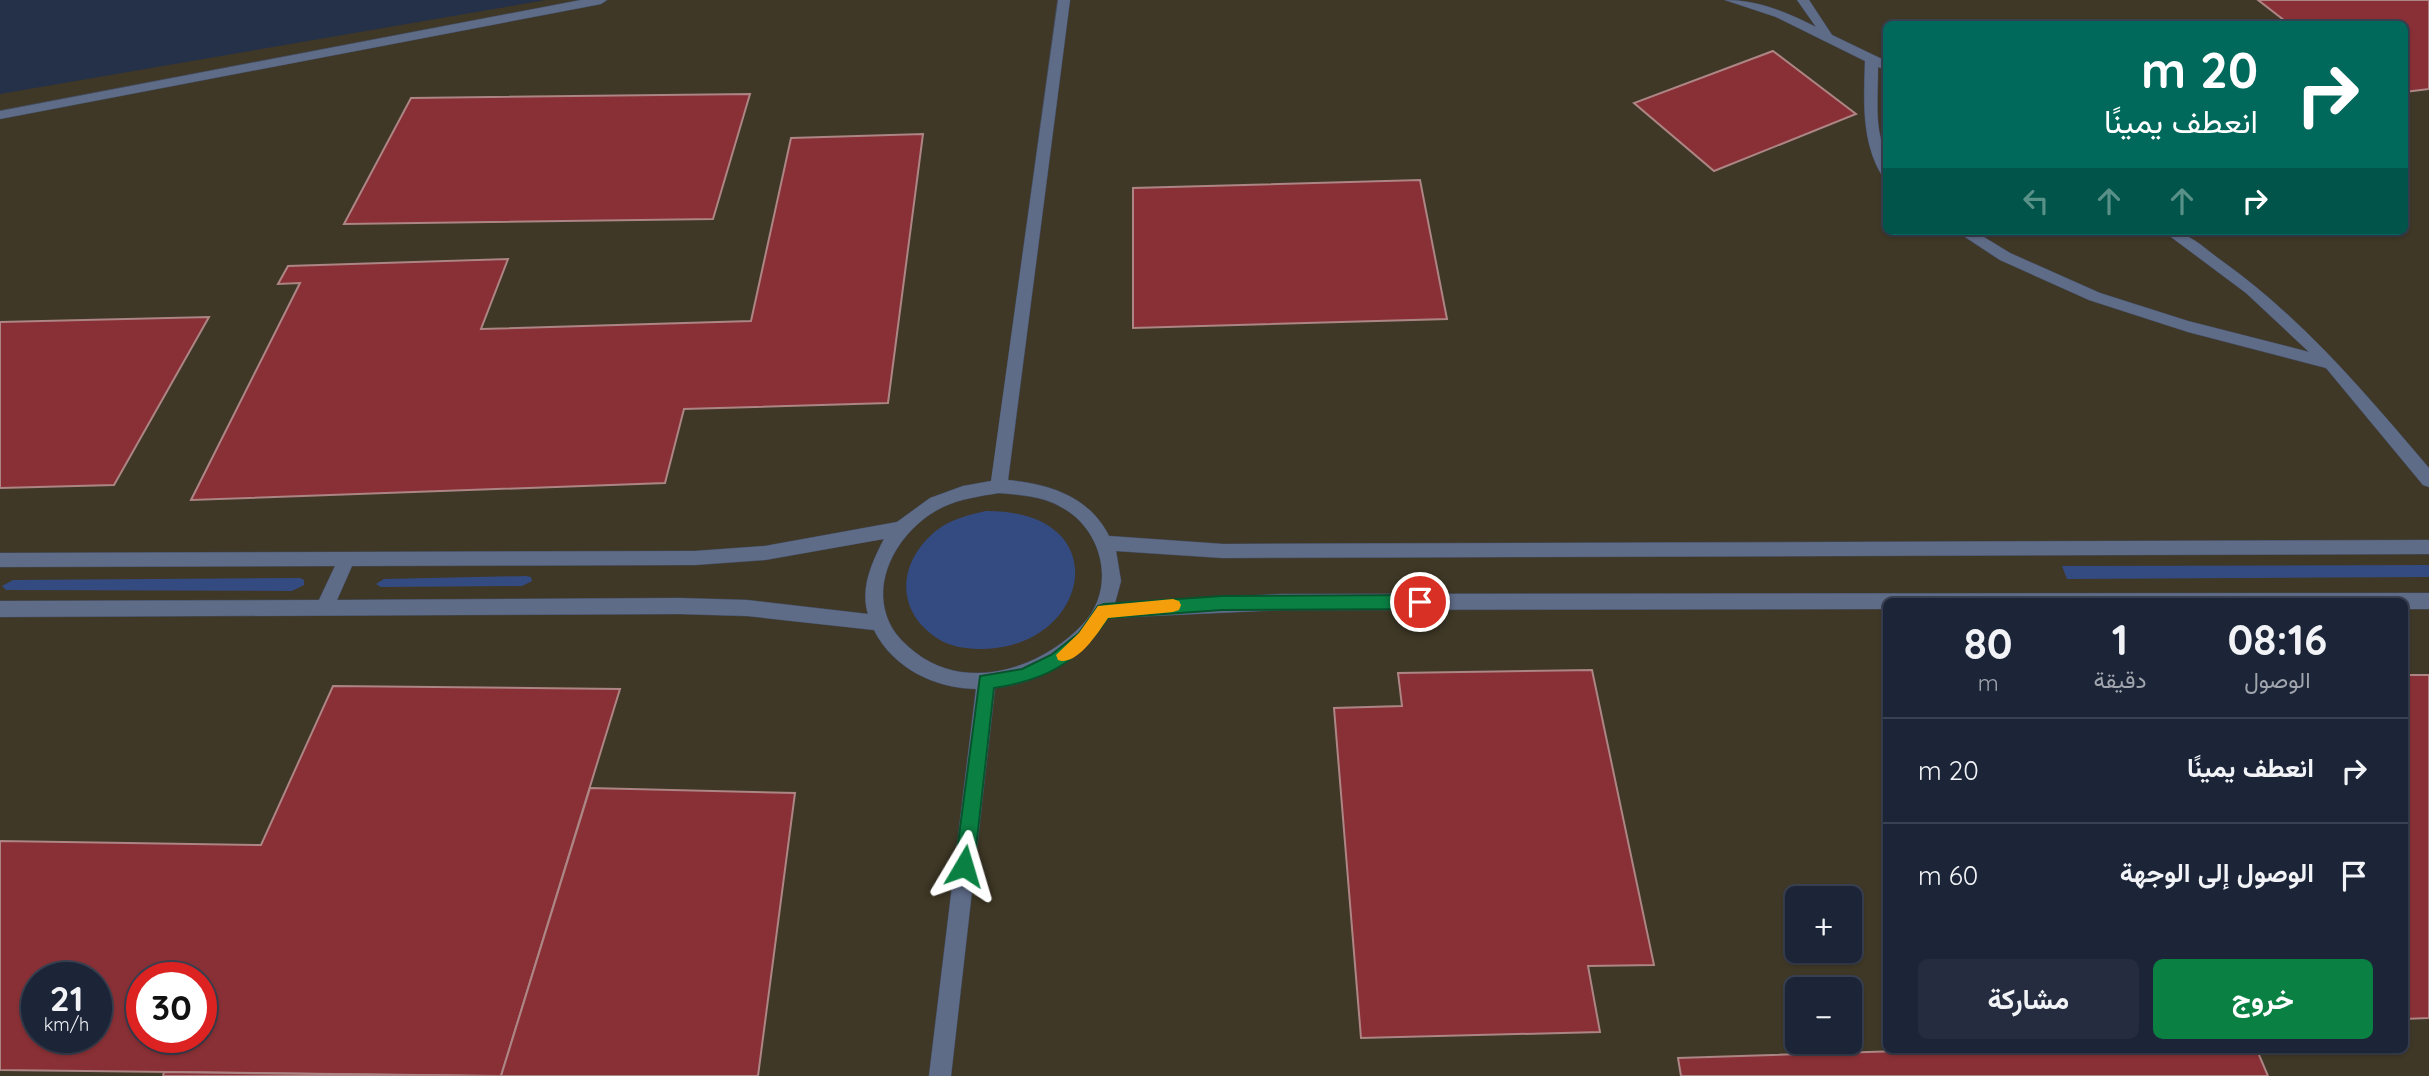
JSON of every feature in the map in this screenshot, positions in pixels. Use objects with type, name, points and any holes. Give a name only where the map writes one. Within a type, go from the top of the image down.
[{"type":"street","points":[[0,115],[601,0]]},
{"type":"street","points":[[999,486],[1065,0]]},
{"type":"street","points":[[1731,0],[1780,13],[1883,64]]},
{"type":"street","points":[[1803,0],[1829,36]]},
{"type":"street","points":[[1872,58],[1872,133],[1883,164]]},
{"type":"street","points":[[1970,235],[2013,261],[2096,299],[2331,364]]},
{"type":"street","points":[[2176,235],[2251,289],[2331,364],[2429,480]]},
{"type":"street","points":[[999,486],[1034,489],[1064,500],[1089,518],[1105,543],[1112,576],[1104,611],[1085,638],[1057,660],[1023,676],[986,681],[951,678],[920,667],[895,647],[879,623],[873,591],[880,558],[900,529],[929,506],[962,492],[999,486]]},
{"type":"street","points":[[0,560],[695,558],[778,551],[900,529]]},
{"type":"street","points":[[1105,543],[1223,551],[2429,547]]},
{"type":"street","points":[[324,608],[347,559]]},
{"type":"street","points":[[1104,611],[1281,602],[1883,601]]},
{"type":"street","points":[[2408,601],[2429,601]]},
{"type":"street","points":[[0,609],[747,608],[879,623]]},
{"type":"street","points":[[940,1076],[986,681]]},
{"type":"shaded area","points":[[546,0],[2429,0],[2429,1076],[0,1076],[0,94]]},
{"type":"shaded area","points":[[986,511],[1028,517],[1057,532],[1072,554],[1075,579],[1066,605],[1047,627],[1019,643],[982,649],[960,647],[940,640],[925,629],[914,615],[908,601],[908,571],[924,543],[942,526]]},
{"type":"shaded area","points":[[2429,565],[2429,577],[2067,579],[2062,566]]},
{"type":"shaded area","points":[[531,577],[532,581],[522,586],[381,587],[376,584],[384,579]]},
{"type":"shaded area","points":[[13,580],[304,580],[304,585],[292,591],[6,590],[2,586]]},
{"type":"building","points":[[2258,0],[2429,0],[2429,89],[2408,92],[2408,21],[2285,21]]},
{"type":"building","points":[[1773,51],[1856,114],[1714,171],[1634,103]]},
{"type":"building","points":[[750,94],[713,219],[344,224],[411,98]]},
{"type":"building","points":[[923,134],[888,403],[684,409],[665,483],[191,500],[300,283],[278,284],[288,266],[508,259],[481,329],[751,321],[791,138]]},
{"type":"building","points":[[1420,180],[1447,319],[1133,328],[1133,188]]},
{"type":"building","points":[[209,317],[114,485],[0,488],[0,322]]},
{"type":"building","points":[[1592,670],[1654,965],[1588,966],[1600,1032],[1361,1038],[1334,708],[1402,706],[1398,673]]},
{"type":"building","points":[[2408,675],[2429,675],[2429,1018],[2408,1019]]},
{"type":"building","points":[[333,686],[620,689],[501,1076],[0,1070],[0,841],[261,845]]},
{"type":"building","points":[[590,788],[795,793],[758,1076],[501,1076]]},
{"type":"building","points":[[1883,1052],[2258,1053],[2268,1076],[1681,1076],[1678,1058]]},
{"type":"building","points":[[164,1072],[482,1076],[163,1076]]},
{"type":"slow traffic","points":[[1064,655],[1085,638],[1104,611],[1173,605]]},
{"type":"route","points":[[964,866],[986,681],[1023,676],[1057,660],[1085,638],[1104,611],[1222,603],[1420,602]]}]
